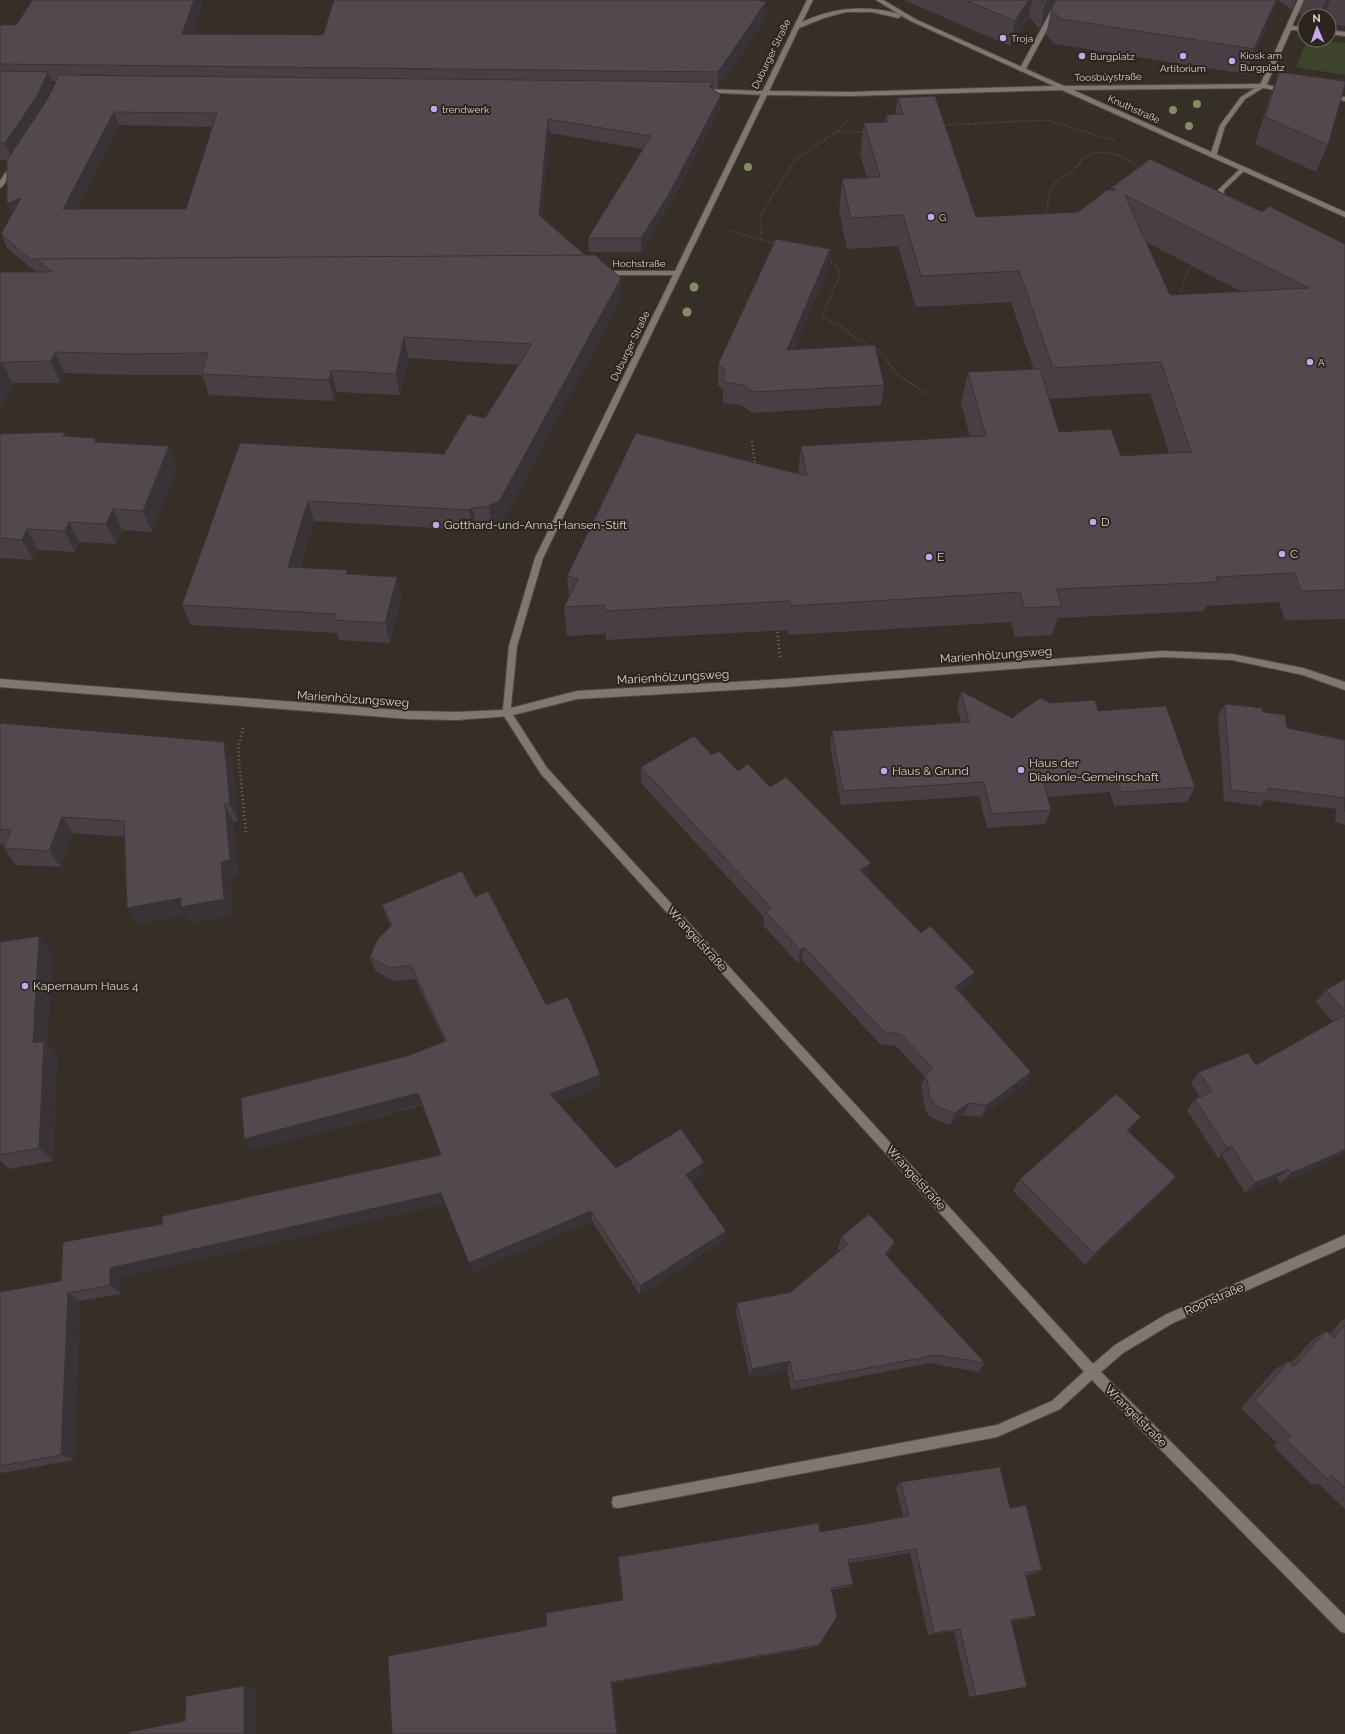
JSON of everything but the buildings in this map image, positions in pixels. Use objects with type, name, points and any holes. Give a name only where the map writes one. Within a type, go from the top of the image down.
[{"type":"street","name":"Duburger Straße","points":[[507,713],[513,646],[539,558],[810,0]]},
{"type":"street","name":"Knuthstraße","points":[[879,0],[915,21],[1345,215]]},
{"type":"street","points":[[1022,70],[1060,0]]},
{"type":"street","points":[[1212,156],[1222,126],[1243,98],[1263,86],[1290,28],[1301,0]]},
{"type":"street","name":"Knuthstraße","points":[[797,27],[817,16],[838,11],[863,10],[891,13],[915,21]]},
{"type":"street","points":[[1290,28],[1297,28]]},
{"type":"street","name":"Toosbüystraße","points":[[1062,88],[1263,86],[1293,91]]},
{"type":"street","points":[[693,91],[850,94],[1062,88]]},
{"type":"street","points":[[1323,95],[1345,99]]},
{"type":"street","points":[[0,186],[18,159]]},
{"type":"street","points":[[1231,210],[1221,201],[1221,190],[1243,169]]},
{"type":"street","name":"Hochstraße","points":[[598,274],[677,273]]},
{"type":"street","name":"Marienhölzungsweg","points":[[0,683],[409,715],[457,716],[507,713],[577,695],[770,684],[1163,654],[1232,657],[1303,672],[1345,686]]},
{"type":"street","name":"Wrangelstraße","points":[[507,713],[544,771],[1092,1372],[1345,1626]]},
{"type":"street","name":"Roonstraße","points":[[618,1502],[997,1431],[1056,1404],[1119,1349],[1169,1319],[1345,1241]]},
{"type":"path","points":[[762,240],[760,221],[763,211],[794,161],[837,131],[849,118],[850,94]]},
{"type":"path","points":[[939,125],[1047,120],[1119,142]]},
{"type":"path","points":[[837,131],[848,133],[870,130]]},
{"type":"path","points":[[1044,217],[1048,211],[1049,193],[1054,184],[1074,170],[1085,157],[1091,154],[1114,154],[1138,167],[1139,172]]},
{"type":"path","points":[[701,223],[783,246]]},
{"type":"path","points":[[825,259],[832,261],[838,266],[840,274],[822,317],[841,326],[856,340],[878,350],[898,375],[927,394]]},
{"type":"path","points":[[1176,302],[1193,259]]},
{"type":"path","points":[[752,441],[755,464]]},
{"type":"path","points":[[776,621],[784,683]]},
{"type":"path","points":[[246,833],[238,750],[250,703]]},
{"type":"green space","points":[[1337,42],[1345,43],[1345,75],[1296,67],[1304,48],[1337,48]]},
{"type":"place","name":"Troja","points":[[1003,38]]},
{"type":"place","name":"Burgplatz","points":[[1082,56]]},
{"type":"place","name":"Artitorium","points":[[1183,56]]},
{"type":"place","name":"Kiosk am Burgplatz","points":[[1232,61]]},
{"type":"place","name":"trendwerk","points":[[434,109]]},
{"type":"place","name":"G","points":[[931,217]]},
{"type":"place","name":"A","points":[[1310,362]]},
{"type":"place","name":"D","points":[[1093,522]]},
{"type":"place","name":"Gotthard-und-Anna-Hansen-Stift","points":[[436,525]]},
{"type":"place","name":"C","points":[[1282,554]]},
{"type":"place","name":"E","points":[[929,557]]},
{"type":"place","name":"Haus der Diakonie-Gemeinschaft","points":[[1021,770]]},
{"type":"place","name":"Haus & Grund","points":[[884,771]]},
{"type":"place","name":"Kapernaum Haus 4","points":[[25,986]]}]
